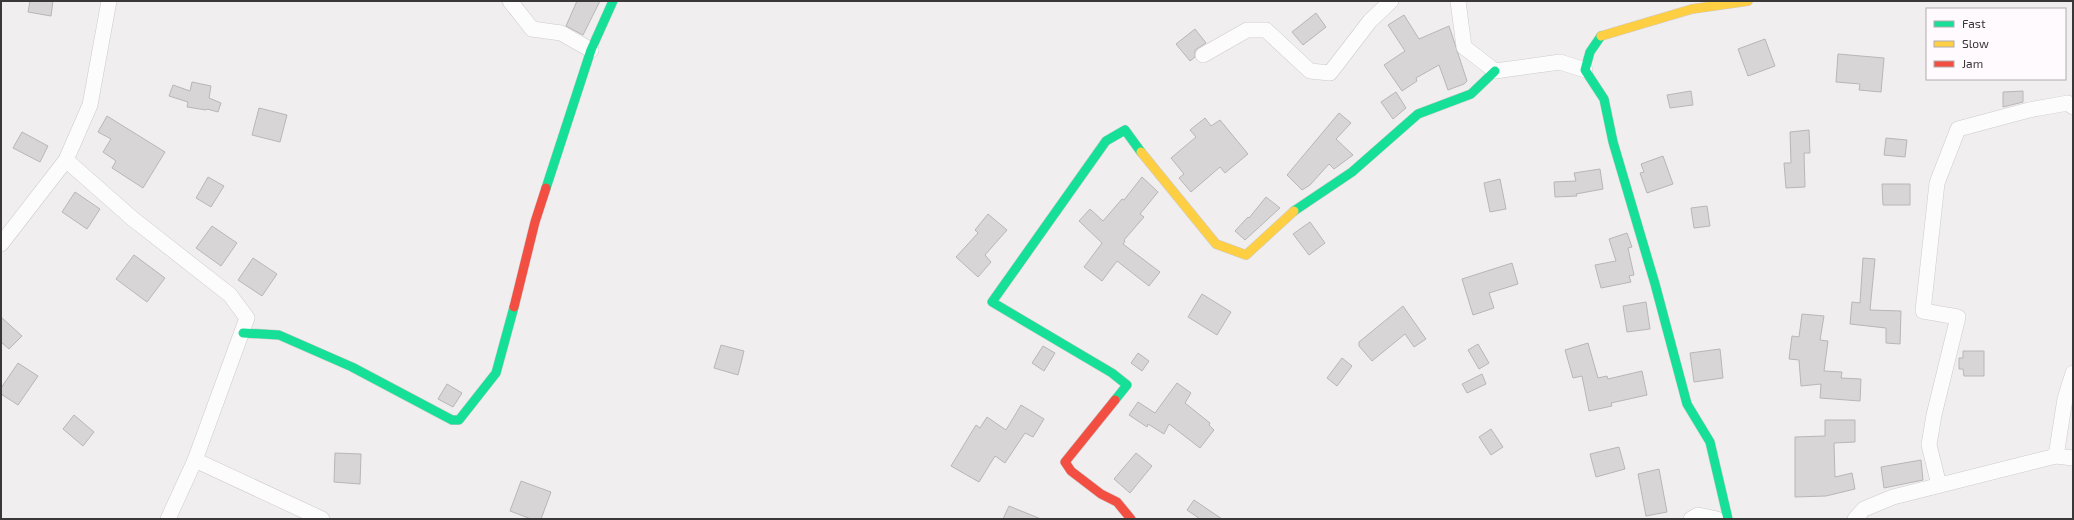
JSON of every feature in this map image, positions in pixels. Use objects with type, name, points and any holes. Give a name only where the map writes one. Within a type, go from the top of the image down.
[{"type":"street","points":[[1,244],[66,160],[90,105],[109,1]]},
{"type":"street","points":[[510,1],[532,29],[561,33],[591,50]]},
{"type":"street","points":[[243,334],[280,335],[352,367],[452,420],[460,420],[496,373],[535,222],[591,50],[612,1]]},
{"type":"street","points":[[1203,55],[1247,30],[1266,30],[1310,71],[1330,73],[1370,21],[1391,1]]},
{"type":"street","points":[[1458,1],[1464,47],[1495,71]]},
{"type":"street","points":[[1585,70],[1590,52],[1599,37],[1692,9],[1748,1]]},
{"type":"street","points":[[1131,519],[1117,502],[1101,494],[1071,471],[1065,462],[1127,385],[1112,373],[992,302],[1106,141],[1125,130],[1138,149],[1216,244],[1246,255],[1300,206],[1352,172],[1418,114],[1471,94],[1495,71],[1560,62],[1585,70],[1604,98],[1613,142],[1656,284],[1687,404],[1710,442],[1728,519]]},
{"type":"street","points":[[1939,485],[1929,445],[1934,415],[1958,317],[1923,311],[1937,183],[1958,129],[2029,110],[2068,103],[2073,107]]},
{"type":"street","points":[[66,160],[133,219],[230,295],[247,318],[243,334],[195,460],[168,519]]},
{"type":"street","points":[[2056,456],[2065,399],[2073,373]]},
{"type":"street","points":[[1855,519],[1864,509],[1893,497],[2056,456],[2073,458]]},
{"type":"street","points":[[195,460],[322,519]]},
{"type":"street","points":[[1691,519],[1698,515],[1717,519]]},
{"type":"building","points":[[30,1],[53,1],[51,16],[28,12]]},
{"type":"building","points":[[577,1],[600,1],[583,35],[566,26]]},
{"type":"building","points":[[1316,13],[1326,27],[1303,45],[1292,32]]},
{"type":"building","points":[[1404,15],[1419,39],[1449,26],[1467,81],[1464,84],[1448,90],[1439,65],[1416,78],[1417,81],[1402,91],[1384,65],[1405,51],[1388,25]]},
{"type":"building","points":[[1195,29],[1206,43],[1195,50],[1195,57],[1190,61],[1176,44]]},
{"type":"building","points":[[1765,39],[1775,66],[1748,76],[1738,49]]},
{"type":"building","points":[[1838,54],[1884,58],[1881,92],[1859,90],[1860,84],[1836,82]]},
{"type":"building","points":[[192,82],[211,86],[209,98],[221,103],[218,112],[207,109],[187,107],[188,102],[169,96],[173,85],[190,91]]},
{"type":"building","points":[[1691,91],[1693,105],[1670,108],[1667,95]]},
{"type":"building","points":[[2023,91],[2023,102],[2003,107],[2003,92]]},
{"type":"building","points":[[1396,92],[1406,108],[1393,119],[1381,102]]},
{"type":"building","points":[[259,108],[287,115],[280,142],[252,135]]},
{"type":"building","points":[[1339,113],[1351,123],[1336,139],[1353,155],[1334,169],[1329,164],[1310,185],[1302,190],[1287,175]]},
{"type":"building","points":[[107,116],[165,152],[143,188],[112,168],[116,161],[103,152],[111,139],[98,132]]},
{"type":"building","points":[[1205,118],[1211,126],[1220,120],[1248,154],[1225,173],[1220,167],[1191,192],[1179,178],[1184,174],[1171,158],[1196,137],[1190,130]]},
{"type":"building","points":[[1809,130],[1810,153],[1804,153],[1805,187],[1786,188],[1784,163],[1791,163],[1790,132]]},
{"type":"building","points":[[22,132],[48,146],[40,162],[13,148]]},
{"type":"building","points":[[1886,138],[1907,140],[1905,157],[1884,155]]},
{"type":"building","points":[[1663,156],[1673,184],[1647,193],[1640,173],[1644,172],[1641,164]]},
{"type":"building","points":[[1600,169],[1603,189],[1576,194],[1577,196],[1555,197],[1554,182],[1576,181],[1574,173]]},
{"type":"building","points":[[208,177],[224,186],[211,207],[196,198]]},
{"type":"building","points":[[1142,177],[1158,192],[1140,214],[1144,217],[1124,240],[1125,241],[1123,244],[1160,272],[1149,286],[1117,261],[1102,281],[1084,267],[1102,243],[1079,221],[1090,209],[1103,221],[1122,199],[1124,200]]},
{"type":"building","points":[[1500,179],[1506,209],[1490,212],[1484,183]]},
{"type":"building","points":[[1882,184],[1910,184],[1910,205],[1883,205]]},
{"type":"building","points":[[75,192],[100,209],[87,229],[62,212]]},
{"type":"building","points":[[1266,197],[1280,208],[1245,240],[1235,231],[1248,217],[1249,218]]},
{"type":"building","points":[[1707,206],[1710,226],[1694,228],[1691,208]]},
{"type":"building","points":[[988,214],[1007,230],[985,255],[991,262],[978,277],[956,257],[978,233],[975,230]]},
{"type":"building","points":[[1310,222],[1325,243],[1309,255],[1293,234]]},
{"type":"building","points":[[212,226],[237,243],[221,266],[196,248]]},
{"type":"building","points":[[1627,233],[1632,247],[1628,248],[1634,275],[1629,276],[1631,282],[1601,288],[1595,265],[1616,261],[1609,239]]},
{"type":"building","points":[[134,255],[165,278],[147,302],[116,279]]},
{"type":"building","points":[[253,258],[277,274],[262,296],[238,280]]},
{"type":"building","points":[[1863,258],[1875,259],[1870,310],[1901,311],[1900,344],[1886,343],[1886,328],[1850,324],[1852,302],[1860,303]]},
{"type":"building","points":[[1512,263],[1518,284],[1489,293],[1494,308],[1473,315],[1462,279]]},
{"type":"building","points":[[1202,294],[1231,312],[1217,335],[1188,317]]},
{"type":"building","points":[[1646,302],[1650,329],[1627,332],[1623,306]]},
{"type":"building","points":[[1403,306],[1426,339],[1414,347],[1405,334],[1372,361],[1359,346],[1359,342]]},
{"type":"building","points":[[1802,314],[1824,316],[1820,340],[1828,341],[1824,371],[1842,372],[1841,378],[1861,379],[1860,401],[1820,398],[1821,384],[1801,386],[1799,360],[1789,359],[1792,336],[1799,337]]},
{"type":"building","points":[[1,317],[22,336],[9,349],[1,342]]},
{"type":"building","points":[[1588,343],[1598,378],[1607,376],[1608,379],[1642,371],[1647,395],[1611,403],[1612,406],[1589,411],[1582,376],[1573,378],[1565,350]]},
{"type":"building","points":[[1478,344],[1489,363],[1479,369],[1468,350]]},
{"type":"building","points":[[721,345],[744,351],[738,375],[714,368]]},
{"type":"building","points":[[1043,346],[1055,353],[1044,371],[1032,363]]},
{"type":"building","points":[[1720,349],[1723,378],[1694,382],[1690,353]]},
{"type":"building","points":[[1963,351],[1984,351],[1984,376],[1964,376],[1963,369],[1959,369],[1959,358],[1963,358]]},
{"type":"building","points":[[1138,353],[1149,361],[1142,371],[1131,363]]},
{"type":"building","points":[[1342,358],[1352,366],[1337,386],[1327,378]]},
{"type":"building","points":[[18,363],[38,376],[18,405],[1,394],[1,388]]},
{"type":"building","points":[[1482,374],[1486,384],[1467,393],[1462,384]]},
{"type":"building","points":[[1177,383],[1191,393],[1185,403],[1210,423],[1209,425],[1214,430],[1200,448],[1169,424],[1164,434],[1148,424],[1147,427],[1129,415],[1138,402],[1155,413]]},
{"type":"building","points":[[447,384],[462,393],[453,407],[438,399]]},
{"type":"building","points":[[1021,405],[1044,419],[1033,437],[1025,433],[1005,463],[995,456],[979,482],[951,466],[976,425],[980,428],[987,417],[1006,430]]},
{"type":"building","points":[[74,415],[94,432],[83,446],[63,429]]},
{"type":"building","points":[[1825,420],[1855,420],[1855,442],[1834,443],[1835,477],[1852,473],[1855,489],[1826,496],[1795,497],[1795,437],[1825,436]]},
{"type":"building","points":[[1491,429],[1503,447],[1491,455],[1479,437]]},
{"type":"building","points":[[1619,447],[1625,469],[1596,477],[1590,454]]},
{"type":"building","points":[[335,453],[361,454],[360,484],[334,482]]},
{"type":"building","points":[[1136,453],[1152,466],[1130,493],[1114,479]]},
{"type":"building","points":[[1921,460],[1923,480],[1884,488],[1881,467]]},
{"type":"building","points":[[1659,469],[1667,512],[1646,516],[1638,474]]},
{"type":"building","points":[[521,481],[551,492],[541,519],[531,519],[510,511]]},
{"type":"building","points":[[1194,500],[1222,519],[1200,519],[1187,510]]},
{"type":"building","points":[[1009,506],[1041,519],[1003,519]]},
{"type":"traffic: fast","points":[[546,188],[591,50],[613,1]]},
{"type":"traffic: fast","points":[[1601,36],[1590,52],[1585,70],[1604,99],[1613,142],[1655,284],[1687,404],[1710,442],[1728,519]]},
{"type":"traffic: fast","points":[[1294,211],[1352,172],[1418,114],[1471,94],[1495,71]]},
{"type":"traffic: fast","points":[[1115,400],[1127,385],[1112,373],[992,302],[1106,141],[1125,130],[1141,152]]},
{"type":"traffic: fast","points":[[243,333],[279,335],[352,367],[452,420],[459,420],[496,373],[514,307]]},
{"type":"traffic: slow","points":[[1601,36],[1692,9],[1748,1]]},
{"type":"traffic: slow","points":[[1141,152],[1216,244],[1246,255],[1294,211]]},
{"type":"traffic: jam","points":[[514,307],[535,222],[546,188]]},
{"type":"traffic: jam","points":[[1115,400],[1065,462],[1071,471],[1101,494],[1117,502],[1131,519]]}]
